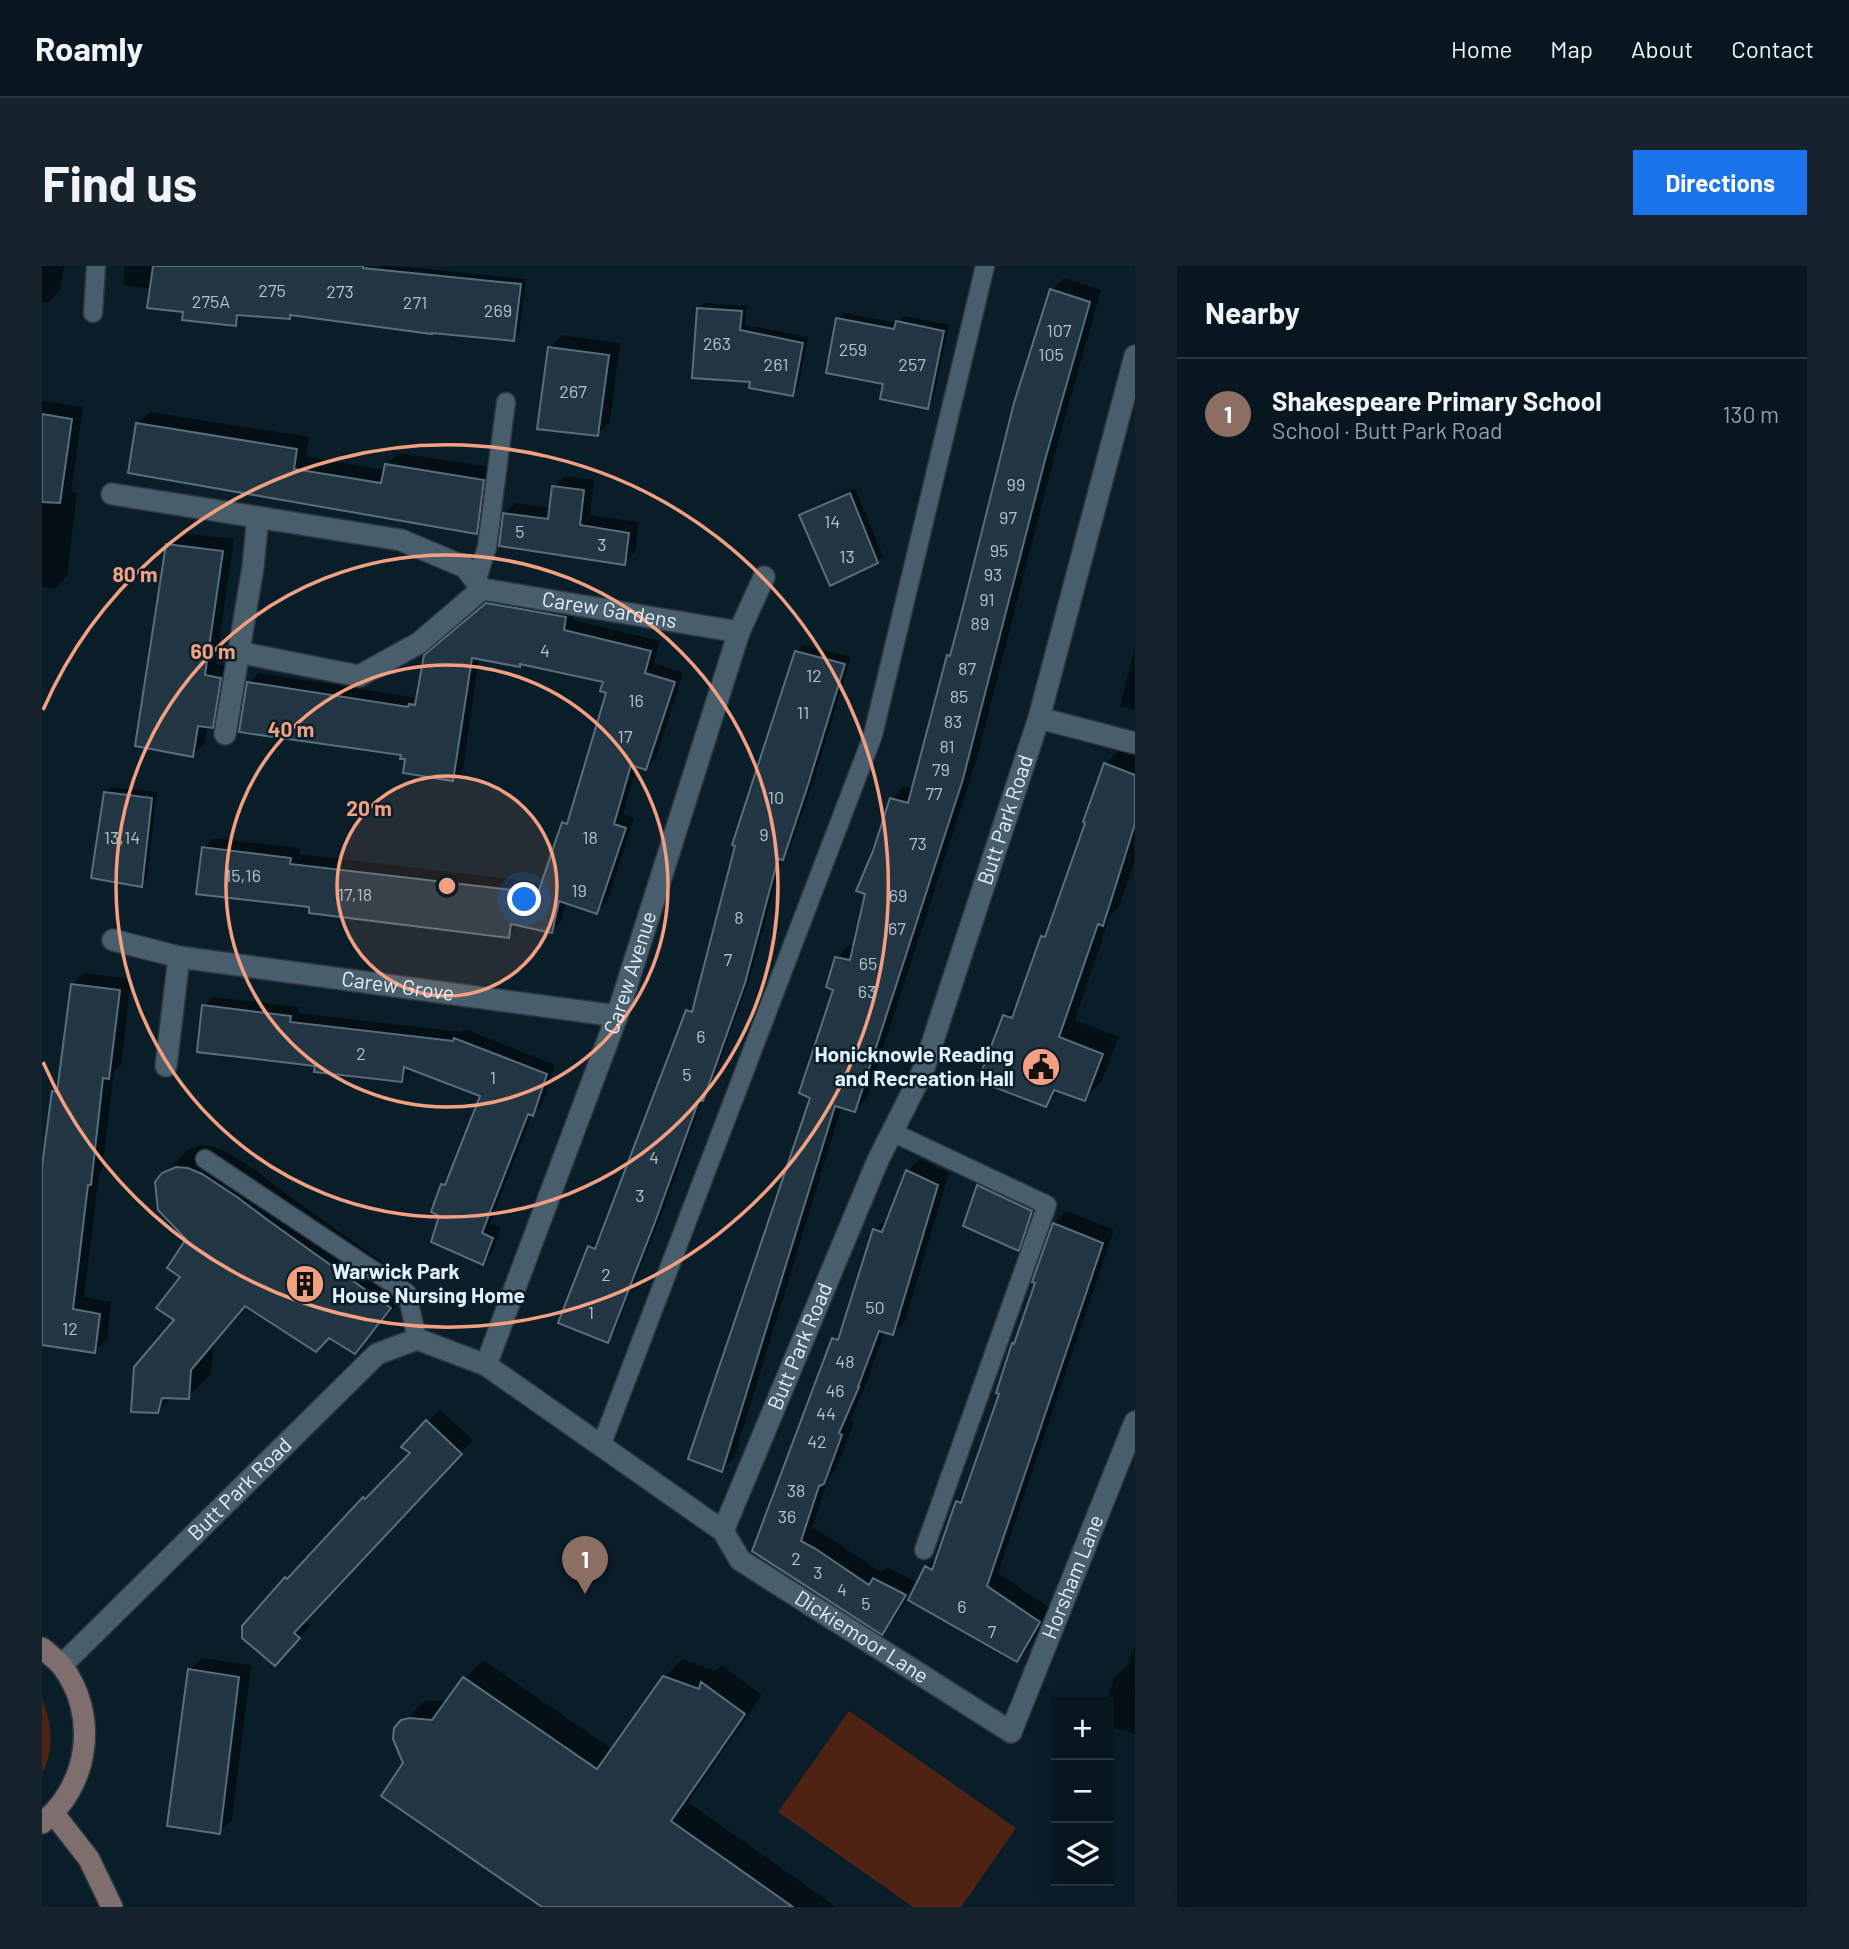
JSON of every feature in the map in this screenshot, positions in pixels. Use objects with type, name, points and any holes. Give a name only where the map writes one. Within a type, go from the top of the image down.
[{"type":"street","name":"Butt Park Road","points":[[723,1531],[878,1160],[923,1071],[1039,718],[1135,356]]},
{"type":"street","name":"Carew Gardens","points":[[112,494],[401,540],[465,567],[479,585],[739,632]]},
{"type":"street","points":[[225,734],[253,567],[258,517]]},
{"type":"street","name":"Carew Avenue","points":[[486,1365],[617,1016],[739,632],[764,577]]},
{"type":"street","points":[[238,652],[359,676],[419,643],[479,585]]},
{"type":"street","points":[[1039,718],[1135,743]]},
{"type":"street","name":"Carew Grove","points":[[113,940],[179,957],[617,1016]]},
{"type":"street","points":[[166,1066],[179,957]]},
{"type":"street","points":[[417,1339],[486,1365],[723,1531]]},
{"type":"street","name":"Butt Park Road","points":[[62,1665],[377,1354],[417,1339]]},
{"type":"street","name":"Horsham Lane","points":[[1011,1732],[1135,1422]]},
{"type":"street","name":"Dickiemoor Lane","points":[[723,1531],[740,1560],[1011,1732]]},
{"type":"street","points":[[42,1648],[62,1665],[78,1693],[85,1725],[84,1757],[73,1788],[48,1818],[89,1859],[112,1907]]},
{"type":"lane","points":[[93,313],[96,266]]},
{"type":"lane","points":[[601,1446],[873,735],[985,266]]},
{"type":"lane","points":[[479,585],[487,547],[506,401]]},
{"type":"lane","points":[[892,1132],[1048,1205],[924,1550]]},
{"type":"lane","points":[[205,1159],[407,1293],[417,1339]]},
{"type":"shaded area","points":[[42,1699],[51,1736],[49,1755],[42,1773]]},
{"type":"shaded area","points":[[849,1711],[1016,1828],[961,1907],[913,1907],[778,1812]]},
{"type":"building","points":[[153,266],[363,266],[521,284],[514,341],[432,334],[290,315],[290,319],[237,315],[236,326],[182,320],[183,312],[147,308]]},
{"type":"building","points":[[1050,289],[1090,302],[1045,460],[963,779],[855,1112],[835,1106],[722,1472],[688,1459],[810,1098],[799,1093],[833,990],[826,987],[835,957],[850,960],[865,894],[856,891],[873,851],[890,798],[908,803],[947,655],[950,656],[963,607],[1014,403]]},
{"type":"building","points":[[697,308],[742,311],[740,330],[803,343],[793,396],[749,388],[750,382],[692,378]]},
{"type":"building","points":[[836,318],[894,329],[896,321],[944,331],[928,409],[880,399],[883,384],[826,373]]},
{"type":"building","points":[[548,347],[609,355],[598,436],[537,429]]},
{"type":"building","points":[[42,414],[72,419],[60,503],[42,502]]},
{"type":"building","points":[[136,423],[297,449],[294,469],[381,483],[385,464],[484,480],[477,534],[128,473]]},
{"type":"building","points":[[552,486],[584,490],[580,525],[629,533],[625,565],[499,546],[503,513],[548,519]]},
{"type":"building","points":[[850,493],[878,563],[830,586],[799,515]]},
{"type":"building","points":[[166,544],[223,551],[205,675],[221,678],[213,728],[198,726],[193,757],[135,746]]},
{"type":"building","points":[[486,603],[566,617],[564,630],[651,651],[645,673],[675,682],[646,770],[631,765],[614,824],[626,828],[597,914],[559,901],[552,933],[511,924],[509,938],[309,913],[309,907],[196,894],[202,847],[291,858],[290,864],[538,893],[562,822],[567,824],[606,693],[600,691],[603,682],[520,664],[520,667],[472,658],[453,781],[403,773],[405,759],[400,759],[401,755],[239,732],[247,682],[408,707],[409,704],[415,705],[424,655]]},
{"type":"building","points":[[795,651],[845,664],[783,860],[778,859],[745,983],[703,1101],[699,1100],[608,1343],[558,1323],[588,1246],[595,1249],[686,1010],[692,1012],[735,846],[732,845]]},
{"type":"building","points":[[1104,763],[1135,775],[1135,824],[1103,926],[1098,924],[1059,1037],[1103,1054],[1085,1101],[1054,1090],[1046,1107],[978,1081],[1003,1015],[1012,1018],[1041,936],[1045,937]]},
{"type":"building","points":[[104,792],[152,798],[142,887],[91,878]]},
{"type":"building","points":[[71,984],[120,990],[109,1079],[103,1078],[73,1309],[100,1314],[95,1353],[42,1345],[42,1166],[52,1091],[57,1092]]},
{"type":"building","points":[[202,1005],[291,1016],[290,1022],[453,1041],[454,1038],[547,1074],[533,1116],[528,1114],[482,1233],[493,1238],[483,1265],[431,1242],[439,1216],[431,1212],[441,1184],[445,1185],[480,1096],[404,1067],[402,1082],[314,1072],[315,1066],[197,1052]]},
{"type":"building","name":"Warwick Park House Nursing Home","points":[[176,1167],[188,1168],[202,1174],[391,1308],[355,1354],[329,1338],[316,1352],[245,1306],[191,1370],[189,1399],[162,1398],[158,1413],[131,1412],[134,1367],[174,1320],[156,1308],[180,1277],[167,1268],[186,1239],[158,1210],[155,1182],[162,1173]]},
{"type":"building","points":[[906,1170],[938,1185],[893,1335],[879,1331],[839,1433],[842,1435],[824,1484],[819,1486],[801,1541],[869,1585],[873,1578],[906,1595],[882,1635],[752,1551],[832,1338],[838,1340],[873,1229],[882,1232]]},
{"type":"building","points":[[977,1185],[1032,1211],[1019,1251],[963,1226]]},
{"type":"building","points":[[1053,1223],[1103,1243],[987,1586],[1040,1622],[1017,1662],[908,1600],[925,1566],[932,1570],[956,1501],[961,1503]]},
{"type":"building","points":[[426,1420],[462,1454],[294,1633],[300,1638],[275,1666],[242,1638],[242,1626],[285,1577],[287,1579],[363,1497],[365,1499],[410,1453],[401,1447]]},
{"type":"building","points":[[188,1669],[239,1677],[220,1834],[167,1826]]},
{"type":"building","points":[[663,1676],[699,1689],[701,1682],[745,1714],[671,1821],[793,1907],[542,1907],[381,1796],[403,1763],[393,1739],[394,1728],[401,1720],[410,1718],[432,1720],[463,1677],[597,1769]]},
{"type":"place","name":"Honicknowle Reading and Recreation Hall","points":[[1041,1067]]},
{"type":"place","name":"Warwick Park House Nursing Home","points":[[305,1284]]},
{"type":"place","name":"Shakespeare Primary School","points":[[585,1594]]}]
